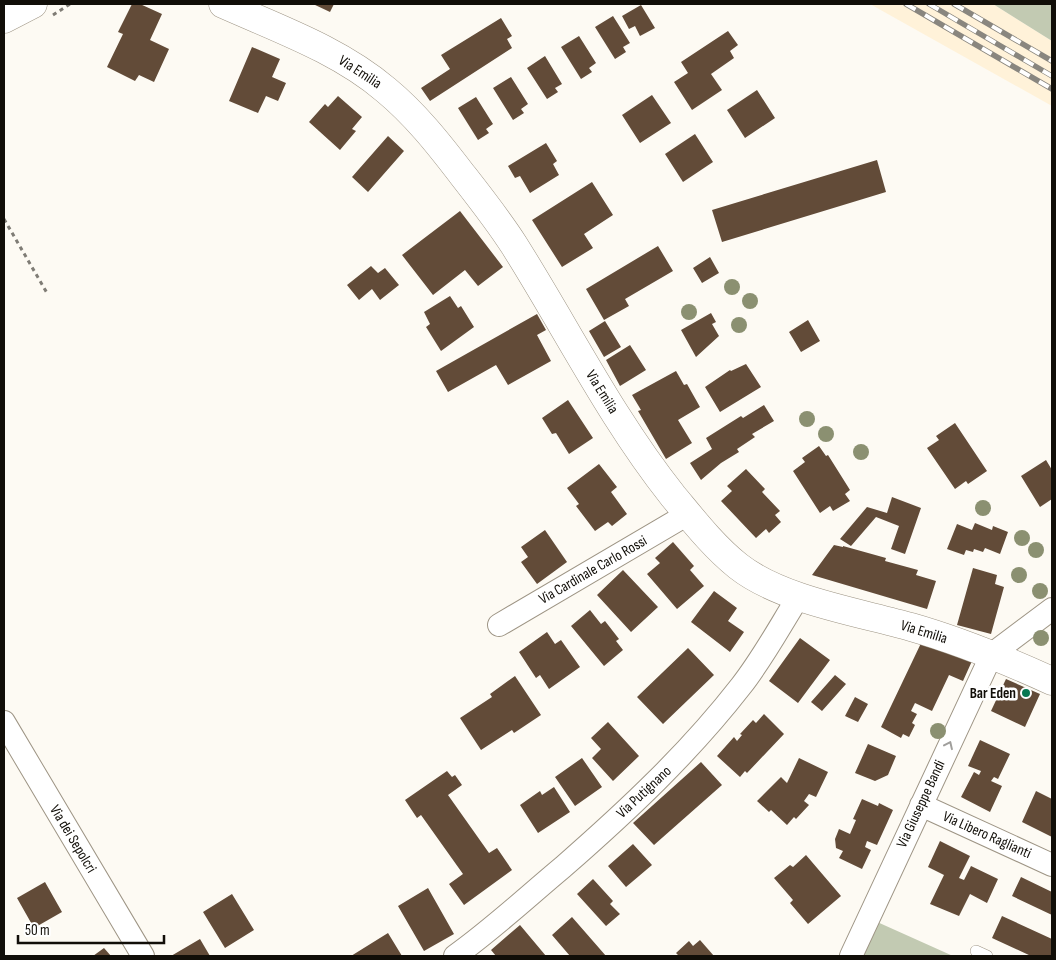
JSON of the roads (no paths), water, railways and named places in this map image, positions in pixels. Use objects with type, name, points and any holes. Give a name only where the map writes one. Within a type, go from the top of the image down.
[{"type":"main road","points":[[4,19],[32,4]]},
{"type":"main road","name":"Via Emilia","points":[[223,4],[294,35],[356,67],[388,90],[423,125],[492,213],[514,246],[586,367],[646,461],[709,538],[739,567],[770,585],[799,596],[914,628],[992,654],[1052,680]]},
{"type":"street","name":"Via Cardinale Carlo Rossi","points":[[499,625],[688,514]]},
{"type":"street","name":"Via Putignano","points":[[455,956],[517,907],[595,838],[675,762],[742,684],[768,647],[799,596]]},
{"type":"street","points":[[992,654],[1052,609]]},
{"type":"street","name":"Via Giuseppe Bandi","points":[[851,956],[992,654]]},
{"type":"street","name":"Via dei Sepolcri","points":[[4,722],[143,956]]},
{"type":"street","name":"Via Libero Raglianti","points":[[921,805],[1052,865]]},
{"type":"lane","points":[[976,951],[987,956]]},
{"type":"railway","points":[[906,4],[1052,89]]},
{"type":"railway","points":[[929,4],[1052,76]]},
{"type":"railway","points":[[954,4],[1052,61]]},
{"type":"place","name":"Bar Eden","points":[[1026,693]]}]
